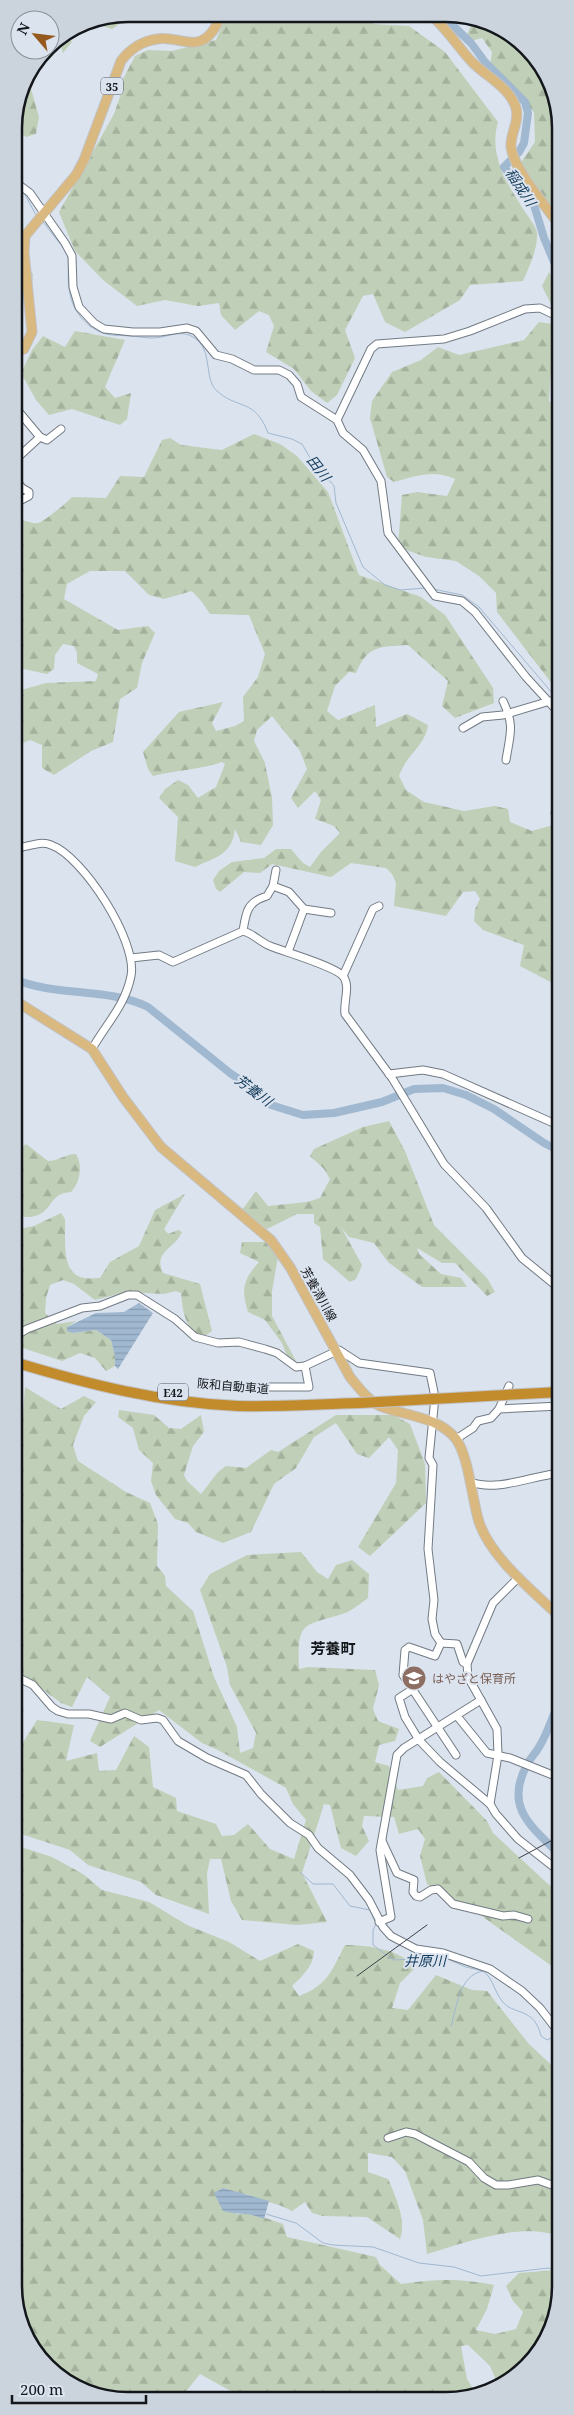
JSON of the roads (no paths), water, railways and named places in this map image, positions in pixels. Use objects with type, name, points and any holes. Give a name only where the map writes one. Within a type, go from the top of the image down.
[{"type":"highway","name":"阪和自動車道","points":[[22,1357],[106,1379],[158,1390],[267,1402],[335,1404]]},
{"type":"highway","name":"阪和自動車道","points":[[22,1364],[88,1382],[186,1401],[237,1406],[360,1403],[551,1392]]},
{"type":"main road","name":"35","points":[[23,349],[32,332],[24,252],[25,236],[76,175],[84,160],[121,61],[133,49],[157,38],[194,44],[202,41],[216,27],[217,22]]},
{"type":"main road","points":[[438,22],[474,63],[512,98],[517,117],[511,142],[514,159],[552,215]]},
{"type":"main road","name":"芳養清川線","points":[[23,1005],[92,1049],[123,1098],[161,1147],[257,1228],[278,1249],[350,1377],[370,1398],[379,1405],[431,1421],[444,1428],[456,1439]]},
{"type":"main road","points":[[456,1439],[462,1453],[486,1539],[519,1577],[551,1609]]},
{"type":"street","points":[[23,188],[30,193],[40,217],[54,226],[72,256],[73,287],[79,307],[94,323],[104,329],[132,332],[160,332],[187,328],[196,331],[216,355],[232,359],[254,370],[279,370],[289,375],[297,384],[301,397],[337,420],[343,433],[363,450],[375,468],[380,481],[388,533],[425,584],[435,596],[462,601],[475,612],[526,677],[550,701],[509,713],[482,717],[463,728]]},
{"type":"street","points":[[337,420],[371,349],[377,344],[444,339],[470,331],[525,309],[540,308],[552,314]]},
{"type":"street","points":[[23,417],[40,437],[47,440],[61,429]]},
{"type":"street","points":[[23,453],[40,437]]},
{"type":"street","points":[[23,486],[29,492],[29,496],[23,499]]},
{"type":"street","points":[[503,701],[509,713],[512,735],[506,760]]},
{"type":"street","points":[[23,846],[40,843],[50,844],[65,852],[100,892],[127,943],[131,958],[129,982],[120,1008],[92,1049]]},
{"type":"street","points":[[243,931],[246,913],[256,899],[267,896],[273,886],[276,870]]},
{"type":"street","points":[[273,886],[289,892],[304,909],[330,913]]},
{"type":"street","points":[[342,976],[373,909],[378,906]]},
{"type":"street","points":[[288,952],[304,909]]},
{"type":"street","points":[[131,958],[159,955],[173,962],[243,931],[250,933],[268,946],[288,952],[342,976],[347,986],[343,1005],[345,1014],[390,1076],[444,1164],[486,1208],[522,1258],[551,1282]]},
{"type":"street","points":[[390,1076],[423,1070],[443,1074],[552,1122]]},
{"type":"street","points":[[22,1332],[82,1308],[100,1306],[128,1295],[137,1295],[175,1319],[195,1337],[218,1343],[239,1342],[277,1352],[296,1368],[305,1366],[339,1350],[359,1363],[430,1373],[435,1397],[431,1421],[429,1458],[433,1465],[428,1549],[434,1600],[432,1619],[435,1634],[441,1643]]},
{"type":"street","points":[[253,1387],[309,1387],[305,1366]]},
{"type":"street","points":[[456,1439],[473,1428],[478,1421],[491,1418],[499,1409],[509,1386]]},
{"type":"street","points":[[499,1409],[551,1406]]},
{"type":"street","points":[[470,1482],[477,1485],[502,1484],[551,1475]]},
{"type":"street","points":[[490,1804],[498,1756],[497,1729],[468,1677],[468,1664],[493,1603],[519,1577]]},
{"type":"street","points":[[441,1643],[457,1644],[464,1662],[468,1664]]},
{"type":"street","points":[[441,1643],[436,1656],[409,1646],[405,1650],[403,1675],[456,1755]]},
{"type":"street","points":[[22,1680],[33,1685],[52,1707],[68,1714],[89,1714],[111,1719],[125,1713],[140,1720],[157,1718],[163,1720],[178,1741],[246,1775],[261,1794],[290,1823],[309,1835],[318,1848],[350,1875],[368,1900],[379,1922],[391,1936],[409,1946],[443,1953],[490,1969],[522,1991],[540,2008],[551,2023]]},
{"type":"street","points":[[413,1689],[399,1698],[405,1717],[419,1740],[440,1762],[490,1804],[496,1814],[518,1839],[551,1865]]},
{"type":"street","points":[[379,1922],[390,1917],[381,1860],[382,1841],[397,1755],[404,1748],[481,1700]]},
{"type":"street","points":[[457,1716],[483,1750],[551,1774]]},
{"type":"street","points":[[382,1841],[397,1873],[414,1880],[416,1896],[420,1897],[431,1890],[438,1889],[453,1904],[503,1916],[514,1915],[528,1919]]},
{"type":"street","points":[[388,2138],[406,2132],[415,2134],[469,2162],[484,2178],[496,2184],[508,2185],[538,2180],[551,2185]]},
{"type":"water","points":[[139,1303],[153,1313],[118,1369],[115,1366],[115,1356],[111,1340],[96,1330],[73,1333],[67,1331],[67,1327],[96,1313],[124,1312]]},
{"type":"water","points":[[223,2188],[269,2201],[264,2219],[254,2215],[223,2211],[214,2193]]},
{"type":"waterway","name":"稲成川","points":[[449,22],[471,43],[485,62],[525,102],[528,113],[524,143],[519,152],[504,167],[534,205],[552,257]]},
{"type":"waterway","name":"田川","points":[[24,193],[36,215]]},
{"type":"waterway","name":"田川","points":[[43,222],[65,250]]},
{"type":"waterway","name":"田川","points":[[68,256],[70,294],[77,312],[86,323],[109,335],[157,338],[183,334],[193,337],[204,349],[210,379],[217,391],[232,401],[252,409],[258,414],[268,433],[292,439],[302,444],[319,473],[334,486],[336,503],[363,567],[385,585],[400,590],[426,588]]},
{"type":"waterway","name":"田川","points":[[433,589],[462,595],[479,607],[552,692]]},
{"type":"waterway","name":"芳養川","points":[[23,982],[47,988],[116,997],[148,1007],[230,1073],[259,1093],[271,1105],[303,1115],[334,1113],[382,1102],[414,1089],[443,1088],[466,1095],[494,1109],[552,1147]]},
{"type":"waterway","name":"芳養川","points":[[551,1721],[542,1742],[528,1763],[521,1778],[518,1792],[519,1804],[524,1815],[539,1835],[551,1847]]},
{"type":"waterway","name":"井原川","points":[[300,1872],[313,1884],[333,1884],[350,1906],[370,1910],[376,1924],[373,1930],[373,1945],[393,1960],[445,1958],[466,1967],[483,1971]]},
{"type":"waterway","name":"井原川","points":[[451,2026],[457,2001],[464,1985],[475,1974],[483,1971],[489,1977],[497,1993],[507,2006],[534,2020],[541,2036],[547,2040],[551,2038]]},
{"type":"waterway","points":[[266,2214],[296,2223],[323,2243],[373,2247],[419,2263],[454,2267],[481,2276],[551,2269]]},
{"type":"railway","points":[[519,1858],[551,1841]]},
{"type":"railway","points":[[357,1976],[427,1925]]},
{"type":"place","name":"はやざと保育所","points":[[414,1678]]},
{"type":"district","name":"芳養町","points":[[333,1648]]}]
